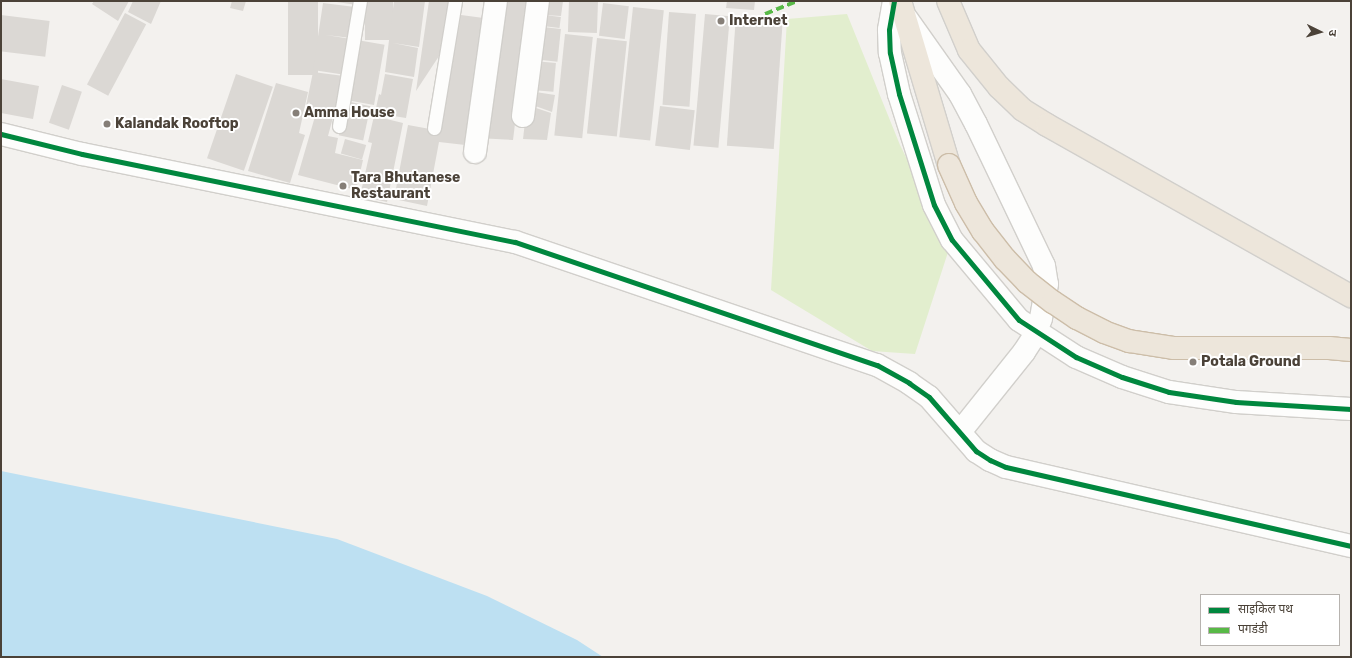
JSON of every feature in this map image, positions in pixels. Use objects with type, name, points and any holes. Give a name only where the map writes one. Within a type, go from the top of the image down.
[{"type":"highway","points":[[948,1],[969,50],[999,87],[1023,110],[1047,125],[1351,296]]},
{"type":"highway","points":[[899,6],[949,164],[966,203],[983,231],[1005,259],[1027,282],[1053,302],[1077,318],[1104,332],[1129,341],[1174,348],[1322,348],[1351,350]]},
{"type":"street","points":[[475,152],[496,1]]},
{"type":"street","points":[[523,116],[538,1]]},
{"type":"street","points":[[899,6],[960,94],[1036,246],[1044,266],[1047,284],[1041,318],[1036,332],[1024,352],[960,432]]},
{"type":"street","points":[[899,6],[889,30],[891,59],[899,94],[934,205],[952,240],[1007,307],[1020,320],[1076,357],[1122,377],[1169,392],[1236,402],[1351,409]]},
{"type":"street","points":[[1,134],[82,154],[515,242],[877,365],[909,383],[929,397],[976,451],[990,460],[1006,467],[1351,546]]},
{"type":"lane","points":[[339,126],[360,1]]},
{"type":"lane","points":[[434,128],[455,1]]},
{"type":"green space","points":[[847,14],[900,145],[950,246],[915,354],[872,351],[771,290],[787,19]]},
{"type":"water","points":[[1,471],[337,539],[487,596],[577,640],[603,657],[1,657]]},
{"type":"building","points":[[94,1],[129,1],[118,21],[92,4]]},
{"type":"building","points":[[133,1],[161,1],[151,24],[128,12]]},
{"type":"building","points":[[232,1],[246,1],[243,11],[230,8]]},
{"type":"building","points":[[288,1],[318,1],[318,75],[288,75]]},
{"type":"building","points":[[330,1],[357,1],[357,5]]},
{"type":"building","points":[[365,1],[393,1],[393,40],[365,40]]},
{"type":"building","points":[[394,1],[425,1],[419,47],[393,43],[418,48],[414,77],[385,72]]},
{"type":"building","points":[[429,1],[451,1],[443,50],[416,91]]},
{"type":"building","points":[[499,1],[530,1],[513,140],[477,138]]},
{"type":"building","points":[[547,1],[563,1],[561,16],[545,15]]},
{"type":"building","points":[[569,1],[598,2],[597,33],[568,32]]},
{"type":"building","points":[[727,1],[755,1],[754,10],[726,8]]},
{"type":"building","points":[[323,3],[355,7],[351,38],[326,35],[351,39],[346,75],[313,70]]},
{"type":"building","points":[[603,3],[629,6],[625,39],[599,36]]},
{"type":"building","points":[[633,7],[664,10],[650,141],[619,137]]},
{"type":"building","points":[[669,12],[696,14],[689,107],[663,105]]},
{"type":"building","points":[[125,13],[146,24],[108,96],[87,85]]},
{"type":"building","points":[[705,14],[730,16],[718,148],[693,145]]},
{"type":"building","points":[[1,15],[50,21],[45,57],[1,51]]},
{"type":"building","points":[[461,15],[491,19],[474,146],[439,142],[427,206],[394,199],[408,125],[441,131]]},
{"type":"building","points":[[544,15],[561,17],[560,28],[543,26]]},
{"type":"building","points":[[736,15],[783,18],[774,149],[727,146]]},
{"type":"building","points":[[543,27],[561,29],[557,62],[540,60]]},
{"type":"building","points":[[565,34],[593,37],[582,138],[554,135]]},
{"type":"building","points":[[597,38],[627,41],[617,137],[587,133]]},
{"type":"building","points":[[357,40],[385,45],[374,105],[346,100]]},
{"type":"building","points":[[534,61],[556,63],[553,92],[531,90]]},
{"type":"building","points":[[313,72],[344,76],[328,136],[338,138],[335,153],[363,160],[356,190],[298,175],[316,113],[305,111]]},
{"type":"building","points":[[236,74],[273,87],[244,171],[207,158]]},
{"type":"building","points":[[385,74],[413,79],[406,118],[375,113],[379,94],[381,95]]},
{"type":"building","points":[[1,79],[39,86],[33,119],[1,113]]},
{"type":"building","points":[[276,83],[308,92],[299,133],[305,135],[290,183],[248,171]]},
{"type":"building","points":[[62,85],[82,92],[69,130],[49,123]]},
{"type":"building","points":[[529,91],[555,95],[552,112],[527,103]]},
{"type":"building","points":[[346,101],[370,106],[363,140],[339,135]]},
{"type":"building","points":[[527,105],[551,113],[547,140],[523,139]]},
{"type":"building","points":[[660,106],[695,110],[690,150],[655,146]]},
{"type":"building","points":[[374,116],[403,123],[387,202],[360,196],[372,143],[368,142]]},
{"type":"building","points":[[345,139],[366,145],[362,159],[341,153]]},
{"type":"marked path","points":[[765,14],[797,1]]},
{"type":"cycle path","points":[[894,1],[889,30],[890,53],[899,94],[934,205],[952,240],[1019,320],[1076,357],[1122,377],[1169,392],[1236,402],[1351,409]]},
{"type":"cycle path","points":[[1,134],[82,154],[515,242],[877,365],[909,383],[929,397],[976,451],[990,460],[1006,467],[1351,546]]},
{"type":"place","name":"Internet","points":[[721,21]]},
{"type":"place","name":"Amma House","points":[[296,113]]},
{"type":"place","name":"Kalandak Rooftop","points":[[107,124]]},
{"type":"place","name":"Tara Bhutanese Restaurant","points":[[343,186]]},
{"type":"place","name":"Potala Ground","points":[[1193,362]]}]
